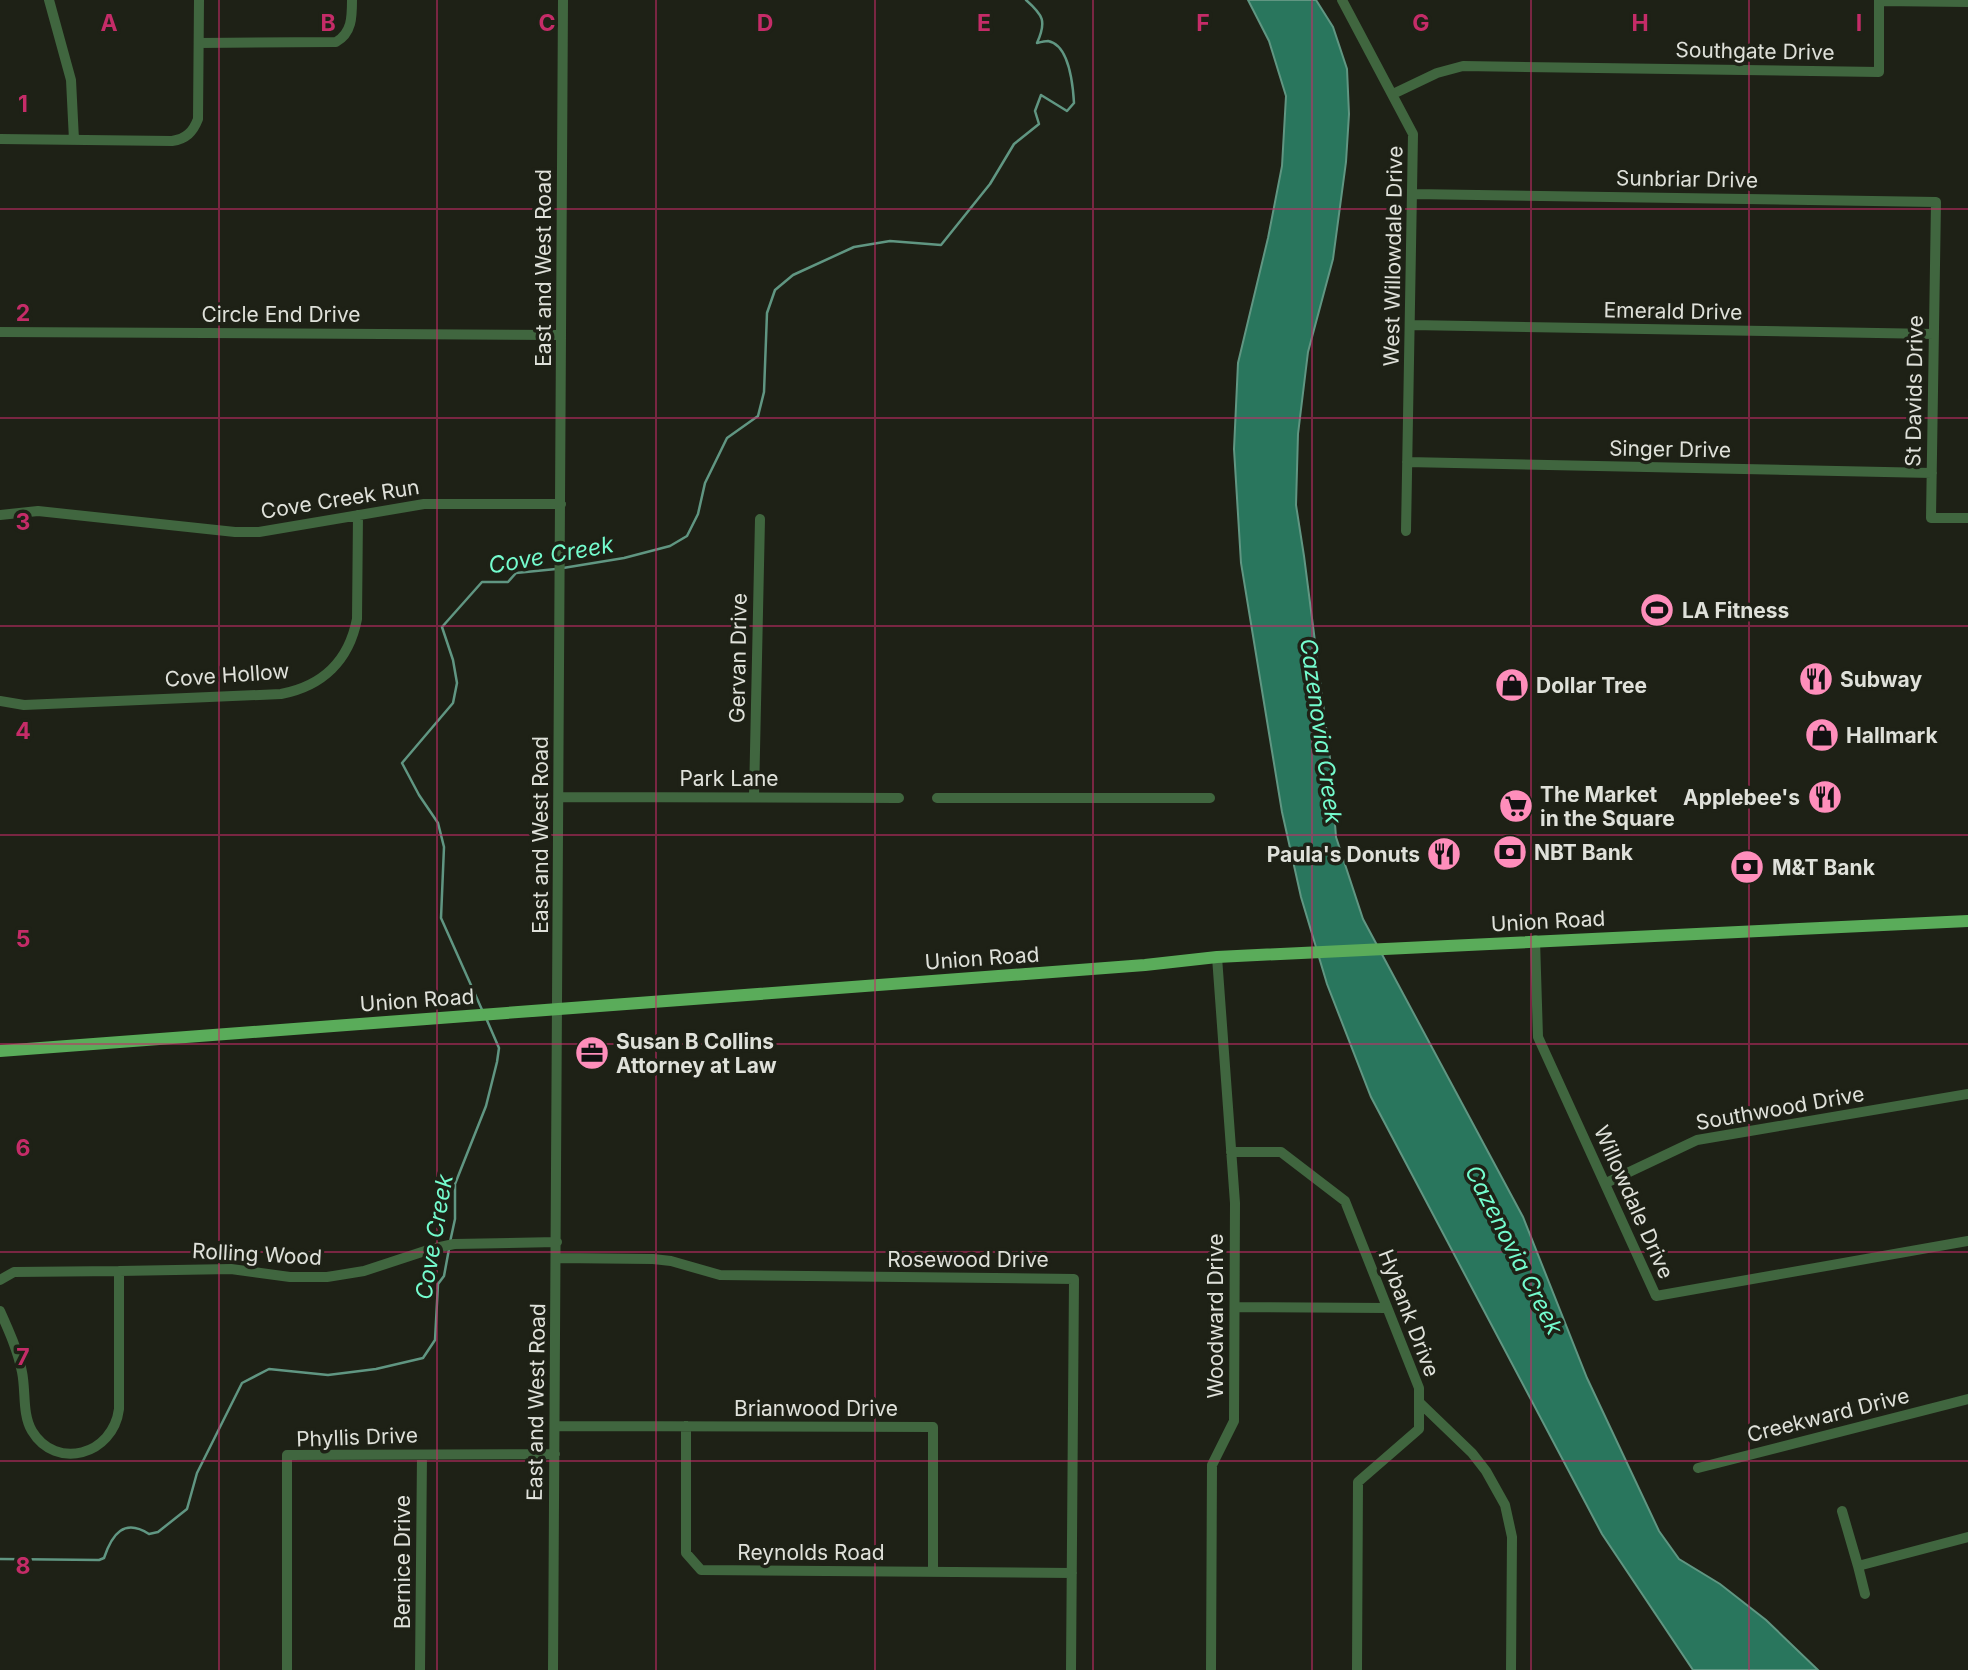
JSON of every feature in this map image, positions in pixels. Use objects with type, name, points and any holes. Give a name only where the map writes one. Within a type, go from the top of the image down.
[{"type":"main road","name":"Union Road","points":[[0,1051],[1144,965],[1217,957],[1968,920]]},
{"type":"street","points":[[49,0],[71,80],[74,141]]},
{"type":"street","points":[[0,139],[172,141],[184,137],[191,132],[198,119],[199,0]]},
{"type":"street","points":[[199,43],[336,42],[350,26],[352,0]]},
{"type":"street","name":"East and West Road","points":[[553,1670],[563,0]]},
{"type":"street","name":"West Willowdale Drive","points":[[1342,0],[1413,134],[1406,531]]},
{"type":"street","name":"Southgate Drive","points":[[1392,94],[1437,73],[1463,66],[1879,72],[1879,1],[1968,2]]},
{"type":"street","name":"Sunbriar Drive","points":[[1413,194],[1936,202],[1935,227]]},
{"type":"street","name":"St Davids Drive","points":[[1935,227],[1931,518],[1968,518]]},
{"type":"street","name":"Emerald Drive","points":[[1411,325],[1934,334]]},
{"type":"street","name":"Circle End Drive","points":[[0,332],[561,335]]},
{"type":"street","name":"Singer Drive","points":[[1407,463],[1932,473]]},
{"type":"street","name":"Cove Creek Run","points":[[0,514],[38,511],[235,532],[282,530],[401,507],[448,503],[561,504]]},
{"type":"street","name":"Cove Hollow","points":[[0,701],[24,705],[281,695],[316,682],[340,662],[354,633],[357,619],[358,515]]},
{"type":"street","name":"Gervan Drive","points":[[754,797],[760,519]]},
{"type":"street","name":"Park Lane","points":[[559,797],[899,798]]},
{"type":"street","points":[[937,798],[1210,798]]},
{"type":"street","name":"Willowdale Drive","points":[[1535,940],[1538,1037],[1656,1296],[1968,1241]]},
{"type":"street","name":"Woodward Drive","points":[[1211,1670],[1212,1465],[1234,1421],[1235,1307],[1235,1203],[1217,957]]},
{"type":"street","name":"Southwood Drive","points":[[1606,1183],[1697,1140],[1968,1094]]},
{"type":"street","name":"Hybank Drive","points":[[1231,1152],[1281,1152],[1345,1201],[1419,1388],[1419,1429],[1357,1482],[1357,1670]]},
{"type":"street","name":"Rolling Wood","points":[[0,1280],[14,1272],[230,1269],[327,1278],[364,1271],[432,1248],[454,1244],[557,1242]]},
{"type":"street","name":"Rosewood Drive","points":[[556,1258],[653,1259],[671,1261],[720,1275],[1074,1279],[1072,1670]]},
{"type":"street","points":[[0,1311],[18,1355],[26,1417],[34,1434],[49,1447],[63,1452],[83,1452],[102,1444],[117,1419],[119,1271]]},
{"type":"street","points":[[1235,1307],[1387,1308]]},
{"type":"street","name":"Creekward Drive","points":[[1698,1468],[1968,1399]]},
{"type":"street","points":[[1419,1402],[1472,1453],[1486,1471],[1505,1505],[1512,1537],[1511,1670]]},
{"type":"street","name":"Brianwood Drive","points":[[555,1426],[933,1427],[933,1572]]},
{"type":"street","name":"Reynolds Road","points":[[686,1426],[686,1553],[701,1570],[1072,1573]]},
{"type":"street","name":"Phyllis Drive","points":[[287,1670],[288,1455],[555,1454]]},
{"type":"street","name":"Bernice Drive","points":[[420,1670],[422,1455]]},
{"type":"street","points":[[1842,1511],[1865,1594]]},
{"type":"street","points":[[1858,1566],[1968,1537]]},
{"type":"water","name":"Cazenovia Creek","points":[[1248,0],[1316,0],[1333,27],[1347,69],[1349,114],[1346,162],[1333,259],[1308,352],[1298,434],[1296,505],[1330,758],[1336,837],[1363,919],[1523,1217],[1587,1378],[1659,1531],[1679,1559],[1720,1584],[1766,1620],[1818,1670],[1693,1670],[1602,1534],[1371,1097],[1327,984],[1301,897],[1282,812],[1241,563],[1234,449],[1238,363],[1282,166],[1286,96],[1269,41]]},
{"type":"waterway","name":"Cove Creek","points":[[563,568],[624,558],[670,546],[687,536],[698,514],[705,483],[727,438],[758,416],[764,392],[767,313],[775,290],[793,275],[854,247],[890,241],[941,245],[990,184],[1014,144],[1039,124],[1035,111],[1041,95],[1067,111],[1074,103],[1066,58],[1055,44],[1048,41],[1037,43],[1042,19],[1026,0]]},
{"type":"waterway","name":"Cove Creek","points":[[483,1012],[441,918],[444,847],[438,823],[402,763],[453,703],[457,683],[442,627],[482,582],[508,582],[516,573],[556,569]]},
{"type":"waterway","name":"Cove Creek","points":[[450,1242],[455,1219],[455,1184],[486,1106],[497,1062],[499,1048],[486,1018]]},
{"type":"waterway","name":"Cove Creek","points":[[0,1559],[99,1560],[104,1558],[115,1536],[126,1528],[140,1529],[149,1534],[158,1532],[187,1509],[197,1473],[242,1383],[269,1369],[328,1375],[376,1369],[423,1358],[435,1340],[438,1284],[444,1276],[449,1249]]},
{"type":"place","name":"LA Fitness","points":[[1657,610]]},
{"type":"place","name":"Subway","points":[[1816,679]]},
{"type":"place","name":"Dollar Tree","points":[[1512,685]]},
{"type":"place","name":"Hallmark","points":[[1822,735]]},
{"type":"place","name":"Applebee's","points":[[1825,797]]},
{"type":"place","name":"The Market in the Square","points":[[1516,806]]},
{"type":"place","name":"NBT Bank","points":[[1510,852]]},
{"type":"place","name":"Paula's Donuts","points":[[1444,854]]},
{"type":"place","name":"M&T Bank","points":[[1747,867]]},
{"type":"place","name":"Susan B Collins Attorney at Law","points":[[592,1053]]}]
